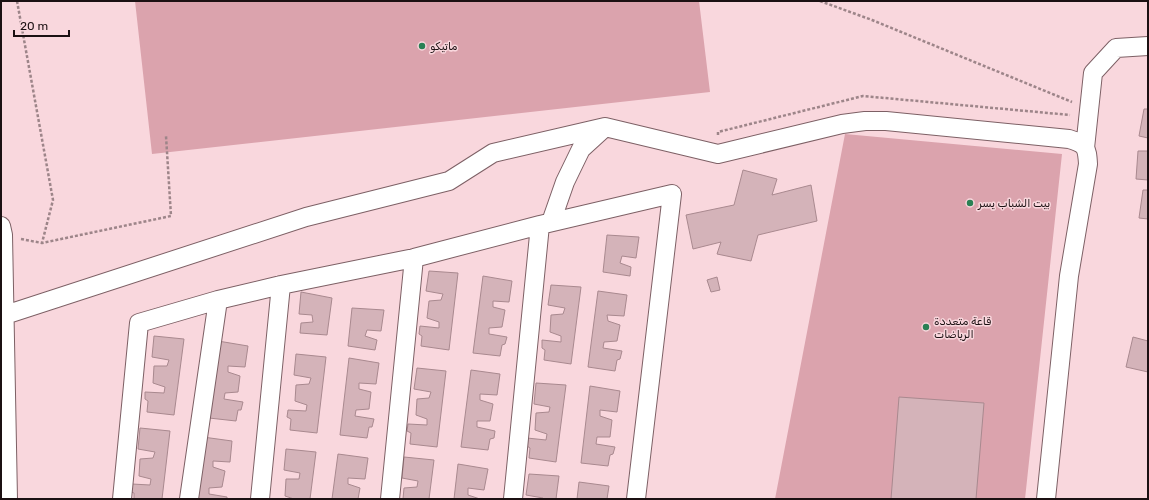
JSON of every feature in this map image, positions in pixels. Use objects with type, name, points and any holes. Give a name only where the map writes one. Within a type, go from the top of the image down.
[{"type":"street","points":[[1085,148],[1093,73],[1116,48],[1148,46]]},
{"type":"street","points":[[5,315],[306,217],[449,181],[494,153],[604,127],[718,154],[842,124],[864,121],[886,121],[1069,139],[1084,145],[1088,164],[1069,276],[1046,499]]},
{"type":"street","points":[[513,499],[546,224],[581,148],[604,127]]},
{"type":"street","points":[[122,499],[139,323],[218,300],[281,285],[414,258],[546,224],[672,194],[636,499]]},
{"type":"street","points":[[2,232],[8,499]]},
{"type":"street","points":[[390,499],[414,258]]},
{"type":"street","points":[[260,499],[281,285]]},
{"type":"street","points":[[189,499],[218,300]]},
{"type":"path","points":[[17,1],[53,200],[42,243]]},
{"type":"path","points":[[820,1],[872,20],[1089,109]]},
{"type":"path","points":[[2,232],[42,243],[171,216],[166,136]]},
{"type":"shaded area","name":"ماتيكو","points":[[135,1],[699,1],[710,92],[152,154]]},
{"type":"shaded area","name":"قاعة متعددة الرياضات","points":[[845,134],[1062,154],[1025,499],[775,499]]},
{"type":"building","points":[[1144,109],[1148,109],[1148,138],[1139,136]]},
{"type":"building","points":[[1138,151],[1148,151],[1148,180],[1136,179]]},
{"type":"building","points":[[743,170],[777,179],[772,195],[811,185],[817,221],[758,235],[751,261],[717,254],[721,242],[693,249],[686,215],[734,205]]},
{"type":"building","points":[[1143,190],[1148,190],[1148,219],[1139,218]]},
{"type":"building","points":[[607,235],[639,237],[636,258],[622,256],[620,263],[631,267],[630,276],[603,272]]},
{"type":"building","points":[[429,271],[458,273],[449,350],[421,346],[422,336],[419,334],[420,326],[439,328],[439,322],[427,318],[429,301],[441,300],[443,294],[426,291]]},
{"type":"building","points":[[483,276],[512,281],[509,302],[493,301],[493,307],[505,310],[502,327],[489,328],[489,334],[507,337],[505,344],[502,345],[500,356],[473,353]]},
{"type":"building","points":[[717,277],[720,290],[711,292],[707,280]]},
{"type":"building","points":[[551,285],[581,287],[571,364],[544,360],[545,350],[542,348],[542,340],[561,342],[561,336],[550,332],[551,315],[563,314],[565,308],[548,305]]},
{"type":"building","points":[[598,291],[627,295],[624,316],[607,315],[608,321],[620,325],[617,341],[604,342],[603,348],[622,351],[620,359],[617,360],[615,371],[588,367]]},
{"type":"building","points":[[301,292],[332,298],[327,335],[300,333],[301,323],[313,322],[312,315],[299,314]]},
{"type":"building","points":[[352,308],[384,310],[381,331],[367,330],[365,336],[377,340],[375,350],[348,346]]},
{"type":"building","points":[[154,336],[184,339],[174,415],[147,412],[148,401],[145,399],[145,392],[164,393],[165,387],[153,383],[154,366],[167,366],[169,360],[152,357]]},
{"type":"building","points":[[1133,337],[1148,341],[1148,372],[1126,367]]},
{"type":"building","points":[[218,341],[248,346],[245,367],[228,366],[228,372],[240,376],[238,392],[225,393],[224,399],[243,402],[241,410],[238,410],[236,421],[209,418]]},
{"type":"building","points":[[296,354],[326,357],[317,433],[290,430],[291,419],[287,417],[288,410],[306,411],[307,405],[295,401],[296,385],[309,384],[311,378],[294,375]]},
{"type":"building","points":[[349,358],[379,363],[376,384],[359,383],[359,389],[371,392],[369,409],[356,410],[355,416],[374,419],[372,427],[369,427],[367,438],[340,435]]},
{"type":"building","points":[[417,368],[446,371],[437,447],[410,444],[411,433],[407,431],[408,424],[427,425],[427,419],[416,415],[417,399],[429,398],[431,392],[414,389]]},
{"type":"building","points":[[471,370],[500,374],[497,395],[480,394],[480,400],[493,404],[490,421],[477,421],[477,427],[495,431],[494,438],[490,439],[488,450],[461,447]]},
{"type":"building","points":[[536,383],[566,385],[556,462],[529,458],[530,448],[527,446],[527,438],[546,440],[547,434],[535,430],[536,413],[549,412],[550,407],[534,404]]},
{"type":"building","points":[[590,386],[620,391],[617,412],[600,410],[600,416],[612,420],[610,437],[597,437],[596,444],[615,447],[613,454],[610,455],[608,466],[581,463]]},
{"type":"building","points":[[899,397],[984,403],[976,499],[891,499]]},
{"type":"building","points":[[140,428],[170,431],[162,499],[134,499],[134,493],[131,492],[132,484],[150,485],[151,479],[139,476],[140,459],[153,458],[155,452],[138,449]]},
{"type":"building","points":[[203,437],[232,441],[230,462],[213,461],[213,467],[225,471],[222,487],[209,488],[209,494],[227,497],[227,499],[195,499]]},
{"type":"building","points":[[286,449],[316,452],[310,499],[294,499],[285,496],[286,479],[299,479],[300,473],[284,470]]},
{"type":"building","points":[[338,454],[368,458],[365,479],[348,478],[348,484],[360,488],[358,499],[332,499]]},
{"type":"building","points":[[404,457],[434,460],[429,499],[403,499],[404,488],[417,487],[418,481],[402,478]]},
{"type":"building","points":[[458,464],[488,469],[484,490],[468,488],[468,495],[480,499],[454,499]]},
{"type":"building","points":[[529,474],[559,476],[556,499],[543,499],[526,495]]},
{"type":"building","points":[[579,482],[609,486],[607,499],[577,499]]},
{"type":"place","name":"ماتيكو","points":[[422,46]]},
{"type":"place","name":"بيت الشباب يسر","points":[[970,203]]},
{"type":"place","name":"قاعة متعددة الرياضات","points":[[926,327]]}]
